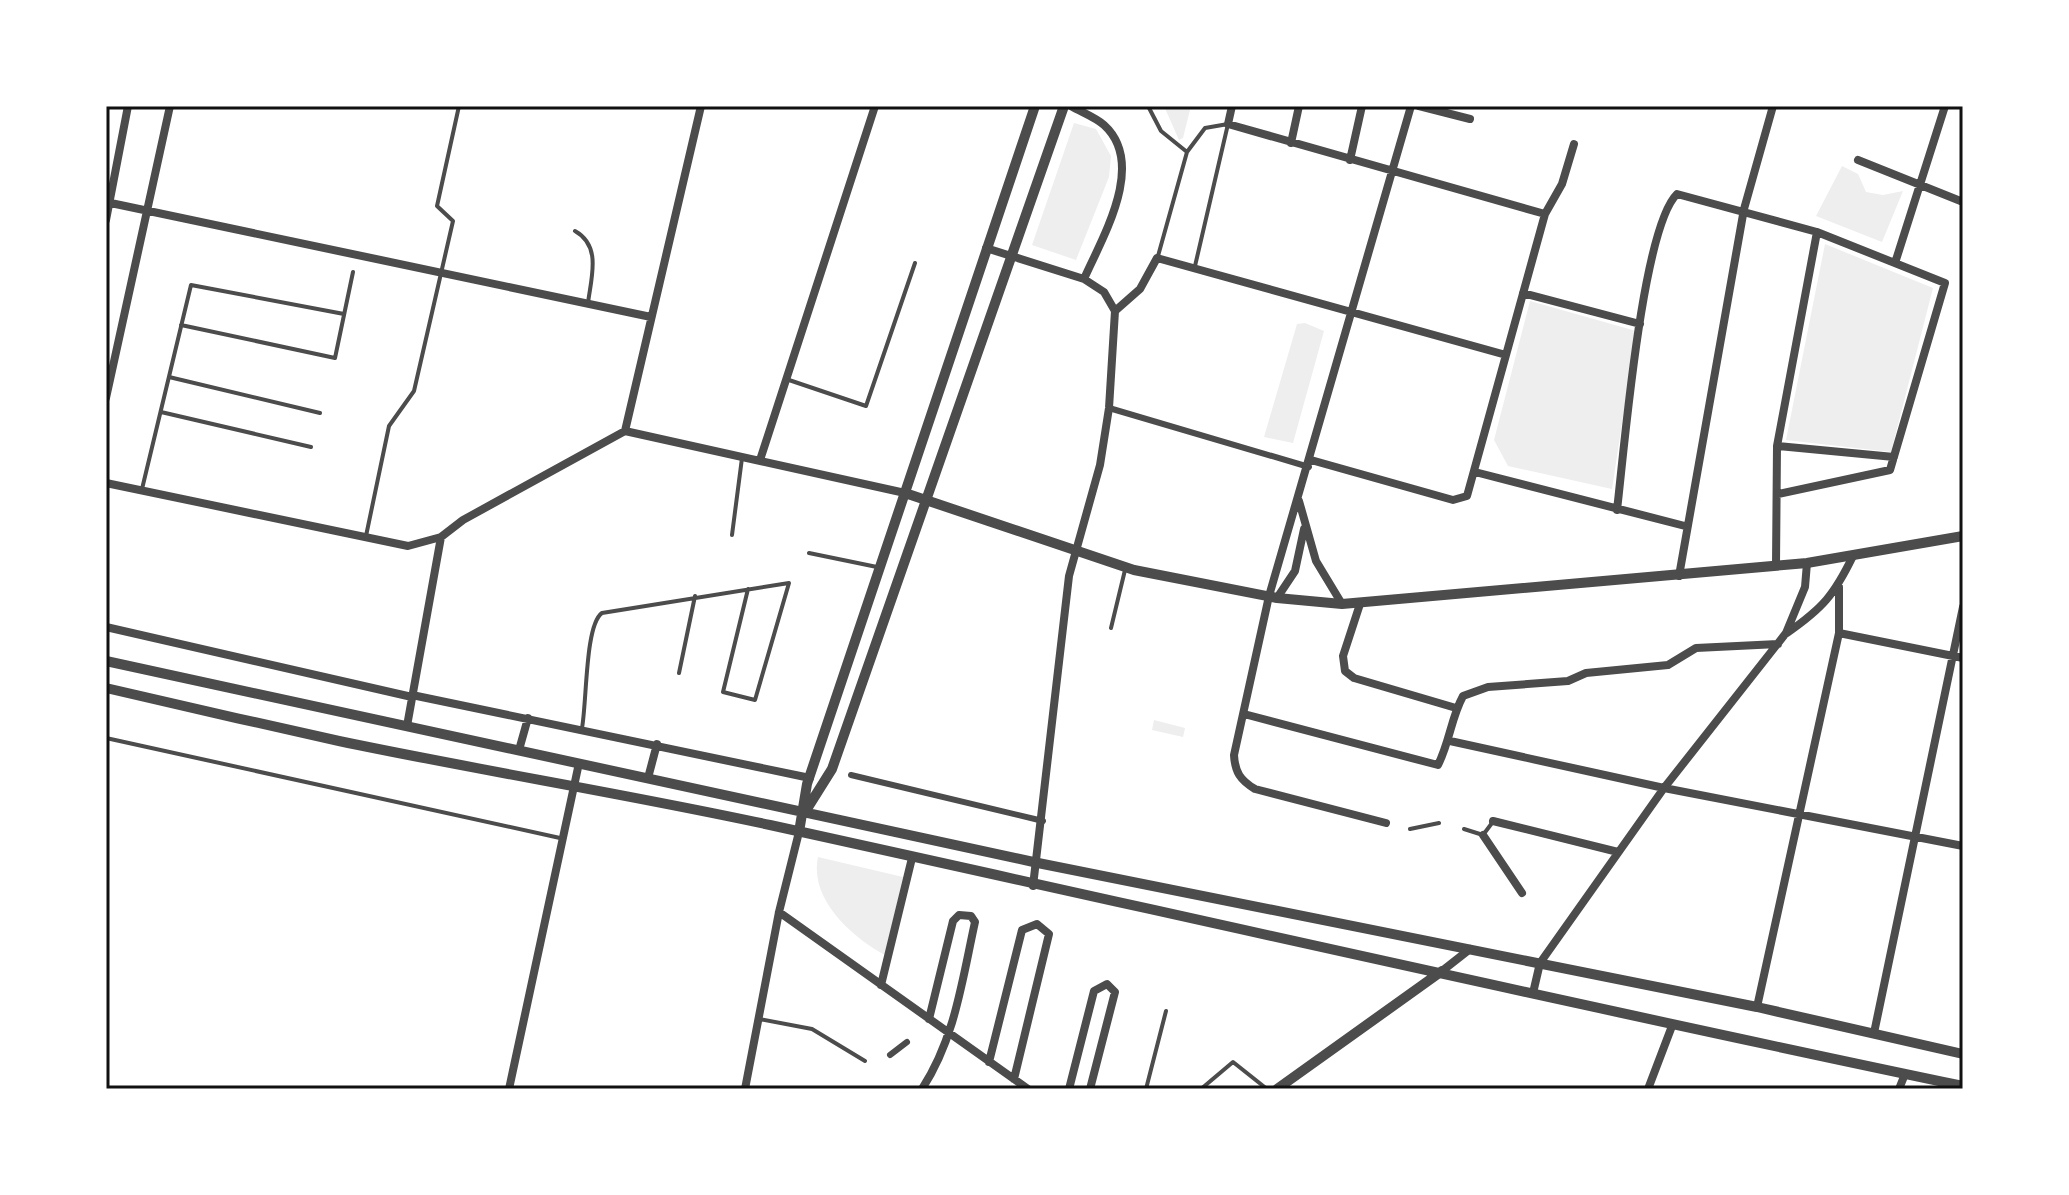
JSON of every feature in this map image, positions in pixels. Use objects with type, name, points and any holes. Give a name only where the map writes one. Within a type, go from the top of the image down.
[{"type":"street","points":[[106,220],[128,106]]},
{"type":"street","points":[[106,398],[170,106]]},
{"type":"street","points":[[625,431],[701,106]]},
{"type":"street","points":[[760,460],[875,106]]},
{"type":"street","points":[[745,1089],[779,912],[810,778],[1035,106]]},
{"type":"street","points":[[804,813],[832,769],[1064,106]]},
{"type":"street","points":[[1071,106],[1105,126],[1118,148],[1122,180],[1084,279]]},
{"type":"street","points":[[1232,106],[1228,124],[1545,214]]},
{"type":"street","points":[[1291,143],[1299,106]]},
{"type":"street","points":[[1350,160],[1362,106]]},
{"type":"street","points":[[1386,823],[1255,789],[1239,776],[1234,755],[1299,501],[1411,106]]},
{"type":"street","points":[[1419,106],[1470,119]]},
{"type":"street","points":[[1679,576],[1685,526],[1744,209],[1773,106]]},
{"type":"street","points":[[1895,263],[1945,106]]},
{"type":"street","points":[[1109,408],[1453,500],[1467,496],[1545,214],[1562,184],[1574,144]]},
{"type":"street","points":[[1858,160],[1963,202]]},
{"type":"street","points":[[1617,510],[1640,324],[1662,215],[1677,194],[1685,193],[1817,232],[1945,283],[1890,470],[1778,494]]},
{"type":"street","points":[[108,202],[651,317]]},
{"type":"street","points":[[1776,565],[1777,446],[1817,232]]},
{"type":"street","points":[[986,248],[1084,279],[1104,292],[1115,311],[1109,408],[1100,465],[1069,576],[1043,821],[1033,886]]},
{"type":"street","points":[[1115,311],[1140,289],[1157,258],[1506,355]]},
{"type":"street","points":[[1523,293],[1640,324]]},
{"type":"street","points":[[106,483],[408,546],[441,537],[463,520],[625,431],[905,493],[1125,567],[1273,597],[1342,604],[1807,563],[1963,536]]},
{"type":"street","points":[[1777,446],[1894,457]]},
{"type":"street","points":[[1475,472],[1685,526]]},
{"type":"street","points":[[1299,501],[1304,528],[1316,561],[1342,604]]},
{"type":"street","points":[[1273,597],[1295,571],[1304,528]]},
{"type":"street","points":[[407,726],[441,537]]},
{"type":"street","points":[[1786,633],[1820,610],[1839,587],[1853,556]]},
{"type":"street","points":[[1533,993],[1540,963],[1618,852],[1664,788],[1786,633],[1805,587],[1807,563]]},
{"type":"street","points":[[1757,1007],[1839,633],[1839,587]]},
{"type":"street","points":[[1360,604],[1343,656],[1345,671],[1354,678],[1456,708]]},
{"type":"street","points":[[1874,1033],[1963,607]]},
{"type":"street","points":[[106,627],[412,696],[582,728],[810,778]]},
{"type":"street","points":[[1839,633],[1963,658]]},
{"type":"street","points":[[1244,714],[1438,765],[1450,741],[1456,708],[1463,696],[1488,687],[1568,681],[1586,673],[1668,665],[1696,648],[1778,644]]},
{"type":"street","points":[[106,661],[1038,863],[1757,1007],[1963,1054]]},
{"type":"street","points":[[106,688],[342,742],[799,832],[1033,886],[1442,971],[1672,1026],[1963,1086]]},
{"type":"street","points":[[519,750],[528,718]]},
{"type":"street","points":[[1450,741],[1664,788],[1963,846]]},
{"type":"street","points":[[648,778],[657,744]]},
{"type":"street","points":[[509,1089],[560,838],[579,763]]},
{"type":"street","points":[[851,775],[1043,821]]},
{"type":"street","points":[[1493,821],[1618,852]]},
{"type":"street","points":[[1483,835],[1522,893]]},
{"type":"street","points":[[881,985],[912,858]]},
{"type":"street","points":[[779,912],[1028,1089]]},
{"type":"street","points":[[922,1089],[939,1063],[951,1035],[975,922],[971,916],[959,915],[953,921],[929,1019]]},
{"type":"street","points":[[989,1062],[1022,930],[1037,924],[1049,934],[1014,1079]]},
{"type":"street","points":[[1277,1089],[1291,1086],[1470,949]]},
{"type":"street","points":[[1069,1089],[1094,991],[1107,984],[1115,992],[1090,1089]]},
{"type":"street","points":[[1648,1089],[1672,1026]]},
{"type":"street","points":[[890,1055],[907,1042]]},
{"type":"street","points":[[1899,1089],[1905,1074]]},
{"type":"lane","points":[[365,538],[389,426],[414,391],[442,273],[453,221],[437,206],[459,106]]},
{"type":"lane","points":[[1148,106],[1161,131],[1187,152]]},
{"type":"lane","points":[[1157,258],[1187,152],[1205,128],[1228,124],[1194,269]]},
{"type":"lane","points":[[575,231],[590,244],[593,256],[588,303]]},
{"type":"lane","points":[[786,379],[866,406],[915,263]]},
{"type":"lane","points":[[181,325],[335,358],[353,272]]},
{"type":"lane","points":[[141,491],[191,285],[344,314]]},
{"type":"lane","points":[[169,377],[320,413]]},
{"type":"lane","points":[[161,412],[311,447]]},
{"type":"lane","points":[[732,535],[742,456]]},
{"type":"lane","points":[[809,553],[880,568]]},
{"type":"lane","points":[[1111,628],[1125,567]]},
{"type":"lane","points":[[582,728],[590,661],[587,649],[594,618],[602,613],[695,596],[789,583],[755,700],[723,692],[748,589]]},
{"type":"lane","points":[[679,673],[695,596]]},
{"type":"lane","points":[[106,738],[560,838]]},
{"type":"lane","points":[[1464,829],[1483,835],[1493,821]]},
{"type":"lane","points":[[1410,829],[1439,823]]},
{"type":"lane","points":[[1146,1089],[1166,1011]]},
{"type":"lane","points":[[759,1019],[812,1029],[865,1061]]},
{"type":"lane","points":[[1201,1089],[1233,1062],[1267,1089]]},
{"type":"shaded area","points":[[1164,106],[1191,106],[1183,138],[1179,140]]},
{"type":"shaded area","points":[[1074,123],[1096,129],[1111,156],[1109,177],[1076,260],[1032,245]]},
{"type":"shaded area","points":[[1842,166],[1858,174],[1866,192],[1883,195],[1903,191],[1882,242],[1816,216]]},
{"type":"shaded area","points":[[1825,244],[1933,288],[1891,452],[1786,440]]},
{"type":"shaded area","points":[[1530,301],[1636,331],[1612,489],[1508,466],[1494,440]]},
{"type":"shaded area","points":[[1305,323],[1324,331],[1293,443],[1264,437],[1297,324]]},
{"type":"shaded area","points":[[1154,720],[1185,728],[1183,737],[1152,730]]},
{"type":"shaded area","points":[[818,857],[903,877],[885,955],[859,938],[827,902],[817,873]]}]
